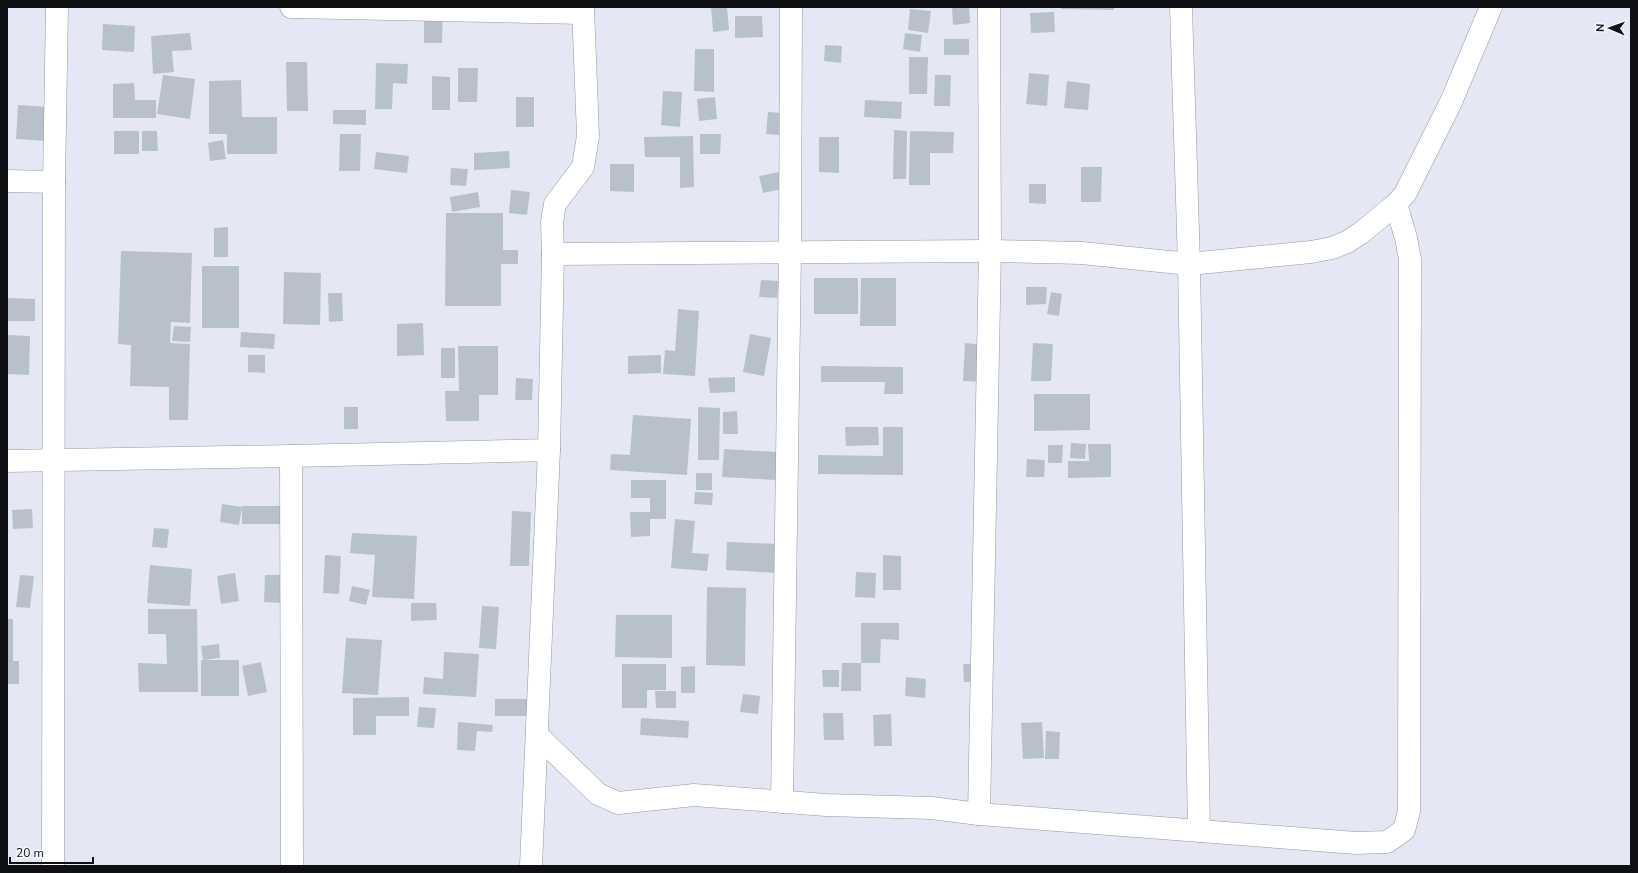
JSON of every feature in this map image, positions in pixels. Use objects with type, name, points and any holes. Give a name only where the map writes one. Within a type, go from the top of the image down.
[{"type":"street","points":[[53,866],[55,460],[54,182],[57,7]]},
{"type":"street","points":[[291,7],[583,10],[588,136],[583,167],[555,204],[552,222],[554,254],[549,450],[532,866]]},
{"type":"street","points":[[782,802],[790,253],[791,7]]},
{"type":"street","points":[[979,814],[990,251],[989,7]]},
{"type":"street","points":[[1181,7],[1189,264],[1199,831]]},
{"type":"street","points":[[554,254],[990,251],[1082,253],[1189,264],[1311,252],[1332,248],[1347,242],[1361,233],[1396,204],[1405,194],[1451,102],[1491,7]]},
{"type":"street","points":[[7,182],[54,182]]},
{"type":"street","points":[[537,735],[598,794],[618,803],[694,795],[782,802],[931,808],[979,814],[1356,843],[1387,842],[1404,830],[1409,811],[1411,295],[1410,259],[1406,238],[1396,204]]},
{"type":"street","points":[[7,462],[549,450]]},
{"type":"street","points":[[292,456],[292,866]]},
{"type":"building","points":[[711,7],[727,7],[729,30],[713,32]]},
{"type":"building","points":[[952,7],[969,7],[970,23],[953,25]]},
{"type":"building","points":[[1061,7],[1114,7],[1114,10],[1061,9]]},
{"type":"building","points":[[424,8],[443,9],[442,43],[424,43]]},
{"type":"building","points":[[910,9],[931,11],[928,33],[908,30]]},
{"type":"building","points":[[1054,12],[1055,32],[1031,33],[1030,13]]},
{"type":"building","points":[[735,16],[762,16],[763,37],[735,38]]},
{"type":"building","points":[[103,24],[135,26],[134,52],[102,50]]},
{"type":"building","points":[[190,33],[192,50],[172,51],[174,72],[153,74],[151,36]]},
{"type":"building","points":[[905,33],[922,35],[920,52],[903,49]]},
{"type":"building","points":[[944,39],[969,39],[969,55],[944,55]]},
{"type":"building","points":[[825,45],[842,46],[841,63],[824,61]]},
{"type":"building","points":[[695,49],[714,49],[714,92],[694,91]]},
{"type":"building","points":[[909,57],[928,57],[927,94],[909,94]]},
{"type":"building","points":[[286,62],[307,62],[308,111],[287,111]]},
{"type":"building","points":[[376,63],[408,64],[407,84],[393,83],[392,109],[375,109]]},
{"type":"building","points":[[458,68],[478,68],[477,102],[458,102]]},
{"type":"building","points":[[1029,73],[1049,75],[1047,106],[1026,104]]},
{"type":"building","points":[[163,75],[195,79],[190,119],[157,114]]},
{"type":"building","points":[[935,75],[951,75],[950,106],[934,106]]},
{"type":"building","points":[[432,76],[450,77],[450,110],[432,110]]},
{"type":"building","points":[[241,80],[242,117],[277,117],[277,154],[227,154],[227,134],[209,134],[209,81]]},
{"type":"building","points":[[1067,81],[1090,84],[1088,110],[1064,108]]},
{"type":"building","points":[[134,83],[135,100],[156,100],[156,118],[113,118],[113,84]]},
{"type":"building","points":[[663,91],[682,92],[680,127],[661,125]]},
{"type":"building","points":[[516,97],[534,97],[534,127],[516,127]]},
{"type":"building","points":[[715,97],[717,119],[699,121],[697,99]]},
{"type":"building","points":[[865,100],[902,102],[901,119],[864,117]]},
{"type":"building","points":[[18,105],[49,107],[47,141],[16,139]]},
{"type":"building","points":[[333,110],[366,110],[366,125],[333,124]]},
{"type":"building","points":[[768,112],[781,113],[779,135],[766,134]]},
{"type":"building","points":[[894,130],[907,131],[906,179],[893,179]]},
{"type":"building","points":[[114,131],[139,131],[139,154],[114,154]]},
{"type":"building","points":[[142,131],[157,131],[158,151],[142,151]]},
{"type":"building","points":[[910,131],[954,132],[953,153],[930,153],[930,185],[909,185]]},
{"type":"building","points":[[340,134],[361,134],[360,171],[339,171]]},
{"type":"building","points":[[700,134],[721,134],[720,154],[700,154]]},
{"type":"building","points":[[693,136],[694,187],[680,188],[680,157],[645,157],[644,137]]},
{"type":"building","points":[[819,137],[839,137],[839,173],[819,172]]},
{"type":"building","points":[[223,140],[226,159],[210,161],[208,143]]},
{"type":"building","points":[[509,151],[510,168],[474,170],[474,153]]},
{"type":"building","points":[[376,152],[409,156],[407,173],[374,169]]},
{"type":"building","points":[[610,164],[634,164],[634,192],[610,191]]},
{"type":"building","points":[[1081,167],[1102,167],[1101,202],[1081,202]]},
{"type":"building","points":[[451,168],[468,169],[466,186],[450,185]]},
{"type":"building","points":[[779,172],[782,189],[763,193],[759,176]]},
{"type":"building","points":[[1029,184],[1046,184],[1046,204],[1029,203]]},
{"type":"building","points":[[511,190],[530,192],[527,215],[509,213]]},
{"type":"building","points":[[478,192],[480,207],[452,212],[450,197]]},
{"type":"building","points":[[446,213],[503,213],[503,250],[518,250],[518,264],[501,264],[501,306],[445,306]]},
{"type":"building","points":[[228,227],[228,257],[214,257],[214,228]]},
{"type":"building","points":[[121,251],[192,253],[190,323],[171,322],[170,343],[190,344],[188,420],[169,420],[169,387],[130,386],[131,345],[118,344]]},
{"type":"building","points":[[202,266],[239,266],[239,328],[202,328]]},
{"type":"building","points":[[284,272],[321,273],[320,325],[283,324]]},
{"type":"building","points":[[814,278],[858,278],[858,314],[814,314]]},
{"type":"building","points":[[861,278],[896,278],[896,326],[860,326]]},
{"type":"building","points":[[761,280],[779,281],[777,298],[759,297]]},
{"type":"building","points":[[1026,287],[1047,287],[1046,304],[1026,305]]},
{"type":"building","points":[[1051,292],[1062,294],[1059,316],[1047,314]]},
{"type":"building","points":[[328,293],[342,293],[343,321],[329,322]]},
{"type":"building","points":[[7,298],[35,299],[35,321],[7,321]]},
{"type":"building","points":[[678,309],[699,311],[695,376],[663,374],[665,350],[675,351]]},
{"type":"building","points":[[423,323],[424,355],[397,356],[397,324]]},
{"type":"building","points":[[174,326],[191,327],[190,342],[172,341]]},
{"type":"building","points":[[241,332],[275,334],[274,349],[240,347]]},
{"type":"building","points":[[750,334],[771,338],[764,376],[743,372]]},
{"type":"building","points":[[7,335],[30,336],[29,375],[7,374]]},
{"type":"building","points":[[965,343],[986,345],[985,382],[963,381]]},
{"type":"building","points":[[1033,343],[1053,344],[1051,381],[1031,381]]},
{"type":"building","points":[[458,346],[498,346],[498,395],[479,395],[479,421],[446,421],[445,391],[459,391]]},
{"type":"building","points":[[441,348],[455,348],[455,378],[441,378]]},
{"type":"building","points":[[248,355],[265,355],[265,373],[248,372]]},
{"type":"building","points":[[661,355],[661,373],[628,374],[628,356]]},
{"type":"building","points":[[821,366],[903,367],[903,394],[884,394],[885,382],[821,382]]},
{"type":"building","points":[[735,377],[735,392],[710,393],[708,378]]},
{"type":"building","points":[[516,378],[533,379],[532,400],[515,400]]},
{"type":"building","points":[[1034,394],[1090,394],[1090,430],[1034,431]]},
{"type":"building","points":[[344,407],[358,407],[358,429],[344,429]]},
{"type":"building","points":[[698,407],[720,408],[719,460],[698,460]]},
{"type":"building","points":[[737,411],[738,434],[723,434],[723,412]]},
{"type":"building","points":[[633,415],[691,419],[687,475],[610,470],[611,454],[630,455]]},
{"type":"building","points":[[845,427],[878,427],[879,445],[846,446]]},
{"type":"building","points":[[883,427],[903,427],[903,475],[818,474],[818,455],[883,456]]},
{"type":"building","points":[[1071,443],[1086,444],[1085,459],[1070,458]]},
{"type":"building","points":[[1088,444],[1111,444],[1111,477],[1068,478],[1068,461],[1089,461]]},
{"type":"building","points":[[1048,445],[1063,445],[1062,463],[1048,463]]},
{"type":"building","points":[[724,449],[778,452],[776,480],[722,477]]},
{"type":"building","points":[[1027,459],[1045,460],[1044,477],[1026,477]]},
{"type":"building","points":[[696,473],[712,473],[712,490],[696,490]]},
{"type":"building","points":[[631,480],[666,480],[666,519],[650,519],[650,498],[631,498]]},
{"type":"building","points":[[695,492],[713,493],[712,505],[694,504]]},
{"type":"building","points":[[222,504],[242,507],[239,525],[220,522]]},
{"type":"building","points":[[242,506],[280,506],[280,524],[242,524]]},
{"type":"building","points":[[32,509],[33,528],[13,529],[12,510]]},
{"type":"building","points":[[512,511],[531,512],[529,566],[510,566]]},
{"type":"building","points":[[630,512],[650,512],[650,536],[631,537]]},
{"type":"building","points":[[675,519],[695,521],[692,553],[709,554],[707,571],[671,568]]},
{"type":"building","points":[[154,528],[169,529],[167,548],[152,547]]},
{"type":"building","points":[[352,533],[417,536],[414,599],[372,597],[375,555],[350,553]]},
{"type":"building","points":[[727,542],[778,544],[777,573],[726,570]]},
{"type":"building","points":[[325,555],[341,556],[339,594],[323,593]]},
{"type":"building","points":[[883,555],[901,556],[901,590],[883,590]]},
{"type":"building","points":[[150,565],[192,569],[190,606],[147,603]]},
{"type":"building","points":[[856,572],[876,573],[875,598],[855,597]]},
{"type":"building","points":[[235,573],[239,601],[221,604],[217,576]]},
{"type":"building","points":[[20,575],[34,576],[30,608],[16,607]]},
{"type":"building","points":[[265,575],[282,575],[281,603],[264,602]]},
{"type":"building","points":[[352,586],[370,590],[366,605],[349,601]]},
{"type":"building","points":[[707,587],[746,588],[745,666],[706,665]]},
{"type":"building","points":[[411,603],[436,603],[437,620],[411,621]]},
{"type":"building","points":[[482,606],[499,607],[496,649],[479,648]]},
{"type":"building","points":[[148,609],[197,609],[198,692],[139,692],[138,663],[167,664],[166,634],[148,634]]},
{"type":"building","points":[[616,615],[672,615],[672,658],[615,657]]},
{"type":"building","points":[[7,619],[13,619],[13,661],[19,661],[19,684],[7,684]]},
{"type":"building","points":[[861,623],[899,623],[899,640],[881,639],[880,663],[861,663]]},
{"type":"building","points":[[346,638],[382,640],[378,695],[342,693]]},
{"type":"building","points":[[219,644],[220,658],[204,660],[239,660],[239,696],[201,696],[201,660],[203,660],[201,646]]},
{"type":"building","points":[[444,652],[479,654],[476,697],[423,694],[424,677],[443,679]]},
{"type":"building","points":[[261,662],[267,692],[248,696],[242,666]]},
{"type":"building","points":[[842,663],[861,663],[861,691],[841,691]]},
{"type":"building","points":[[622,664],[666,664],[666,690],[647,690],[647,708],[622,708]]},
{"type":"building","points":[[963,664],[984,664],[984,682],[964,682]]},
{"type":"building","points":[[695,666],[695,693],[681,693],[681,667]]},
{"type":"building","points":[[822,670],[839,670],[839,687],[823,687]]},
{"type":"building","points":[[906,677],[926,679],[925,698],[905,696]]},
{"type":"building","points":[[655,691],[676,691],[676,708],[656,708]]},
{"type":"building","points":[[743,694],[760,696],[758,714],[740,712]]},
{"type":"building","points":[[409,697],[409,716],[376,716],[376,735],[353,735],[353,698]]},
{"type":"building","points":[[495,699],[528,699],[528,716],[495,716]]},
{"type":"building","points":[[419,707],[436,708],[434,728],[417,727]]},
{"type":"building","points":[[823,713],[843,713],[844,740],[824,740]]},
{"type":"building","points":[[891,714],[892,746],[874,746],[873,715]]},
{"type":"building","points":[[641,718],[689,721],[688,738],[640,735]]},
{"type":"building","points":[[458,722],[493,725],[492,732],[477,731],[475,751],[457,750]]},
{"type":"building","points":[[1042,722],[1044,758],[1023,759],[1021,723]]},
{"type":"building","points":[[1046,731],[1060,732],[1059,759],[1045,759]]}]
